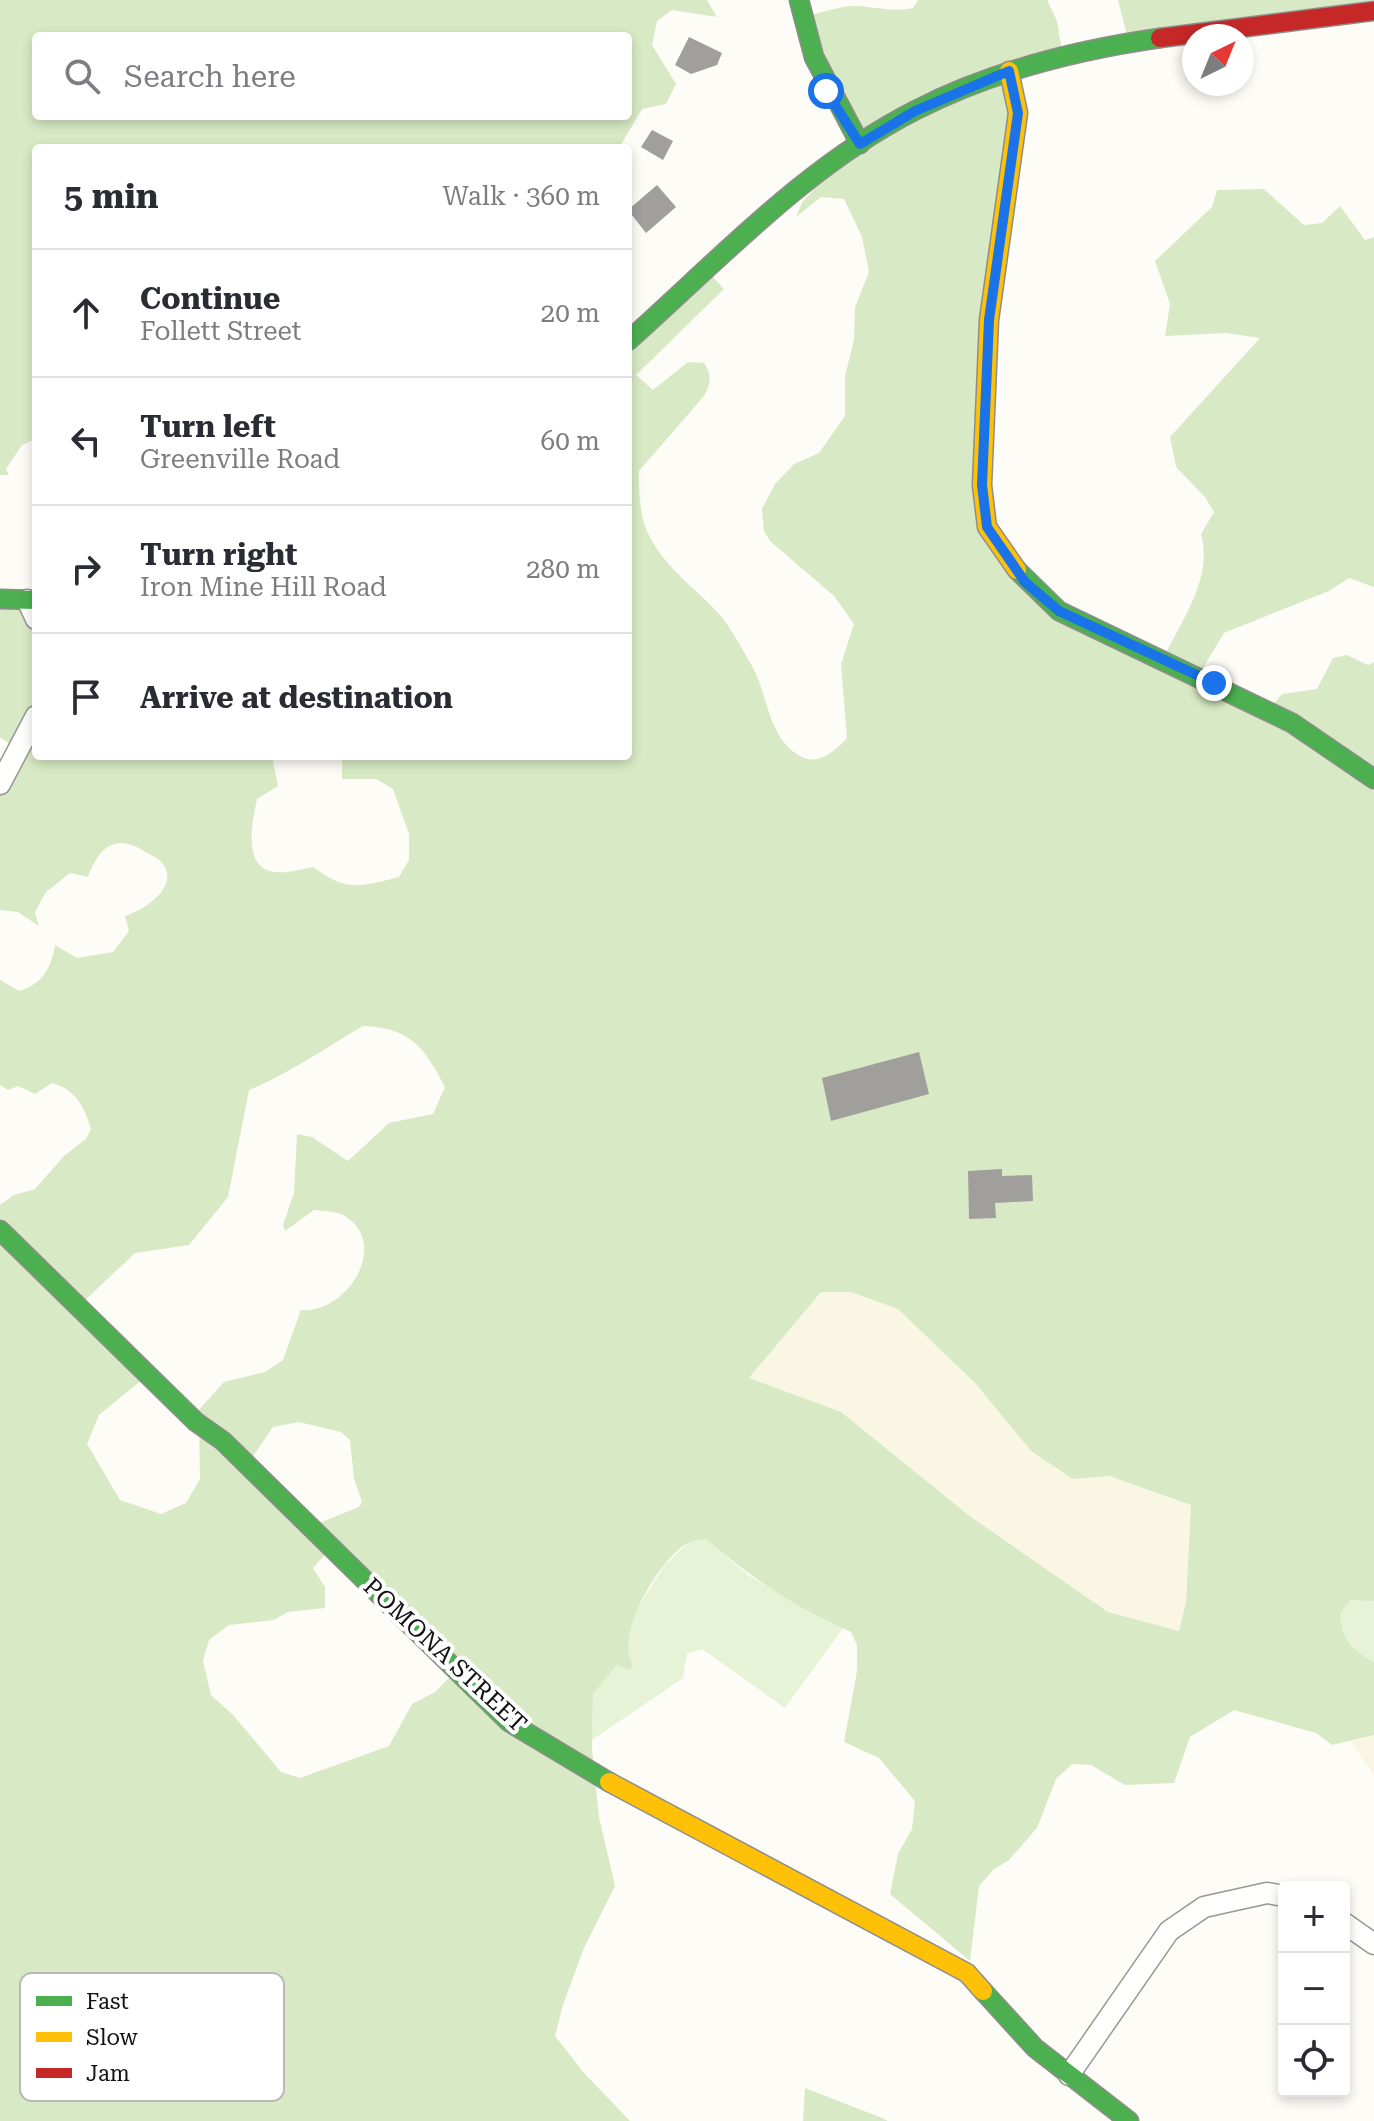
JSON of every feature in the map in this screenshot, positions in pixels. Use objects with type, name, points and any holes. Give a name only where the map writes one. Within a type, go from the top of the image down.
[{"type":"street","points":[[799,0],[801,20],[826,91],[860,144]]},
{"type":"street","points":[[632,337],[781,207],[860,144],[915,111],[1009,71],[1067,55],[1151,39],[1374,11]]},
{"type":"street","points":[[1009,71],[1018,113],[989,320],[982,485],[987,527],[1025,582],[1059,611],[1292,723],[1374,779]]},
{"type":"street","points":[[0,599],[32,606]]},
{"type":"street","points":[[0,784],[32,724]]},
{"type":"street","name":"POMONA STREET","points":[[0,1230],[196,1422],[223,1441],[509,1722],[582,1767],[967,1973],[1035,2048],[1129,2121]]},
{"type":"street","points":[[1069,2075],[1169,1931],[1204,1907],[1267,1893],[1278,1895]]},
{"type":"street","points":[[1350,1927],[1374,1944]]},
{"type":"shaded area","points":[[821,1292],[851,1292],[898,1309],[976,1384],[1031,1451],[1073,1479],[1109,1476],[1191,1505],[1186,1602],[1179,1631],[1108,1612],[971,1517],[841,1412],[749,1378]]},
{"type":"shaded area","points":[[1374,1735],[1374,1776],[1350,1741]]},
{"type":"green space","points":[[0,0],[707,0],[717,17],[672,10],[657,21],[652,45],[676,84],[666,104],[642,109],[621,144],[32,144],[32,441],[22,445],[6,469],[9,475],[0,475]]},
{"type":"green space","points":[[918,0],[1047,0],[1057,21],[1063,56],[1014,69],[985,499],[1029,583],[1164,657],[1200,582],[1204,550],[1201,534],[1214,512],[1205,497],[1176,467],[1170,437],[1260,338],[1226,333],[1165,336],[1170,304],[1155,261],[1212,207],[1217,190],[1264,189],[1304,225],[1322,223],[1340,206],[1365,240],[1374,237],[1374,587],[1349,578],[1329,591],[1224,633],[1200,673],[1270,708],[1282,694],[1317,689],[1333,658],[1347,655],[1368,665],[1374,662],[1374,1601],[1350,1600],[1340,1614],[1343,1631],[1350,1643],[1374,1662],[1374,1735],[1332,1745],[1316,1733],[1234,1710],[1190,1737],[1174,1783],[1125,1785],[1091,1765],[1072,1764],[1056,1779],[1037,1828],[1009,1860],[993,1870],[979,1886],[970,1961],[890,1894],[898,1854],[912,1829],[915,1801],[879,1758],[844,1742],[857,1671],[857,1645],[851,1632],[775,1591],[706,1539],[692,1541],[664,1565],[642,1599],[630,1636],[629,1652],[633,1666],[629,1670],[617,1665],[593,1694],[592,1750],[599,1817],[615,1886],[584,1948],[555,2036],[585,2074],[630,2121],[0,2121],[0,1205],[14,1195],[35,1189],[64,1156],[86,1139],[91,1129],[78,1100],[60,1086],[52,1083],[35,1094],[18,1086],[8,1090],[0,1085],[0,980],[19,991],[34,984],[48,968],[55,945],[77,958],[113,952],[129,931],[125,916],[157,897],[167,881],[167,873],[153,856],[132,845],[115,844],[102,852],[88,877],[70,873],[46,892],[35,912],[39,926],[18,912],[0,910],[0,785],[18,748],[0,738],[0,597],[32,598],[32,760],[273,760],[278,786],[257,799],[252,830],[253,852],[264,868],[283,872],[313,867],[335,881],[354,885],[399,877],[409,860],[409,834],[393,789],[376,779],[342,779],[342,760],[632,760],[632,339],[709,273],[724,289],[636,375],[653,390],[688,362],[704,363],[710,379],[704,396],[639,471],[642,517],[661,555],[719,614],[733,633],[758,678],[775,727],[789,748],[813,760],[832,752],[847,738],[841,664],[854,624],[834,596],[770,541],[764,531],[762,509],[775,484],[794,464],[819,453],[845,416],[845,376],[854,340],[855,307],[869,272],[862,237],[844,199],[821,197],[796,217],[803,201],[851,150],[804,16],[850,6],[913,8]],"holes":[[[363,1026],[393,1031],[414,1042],[445,1087],[433,1114],[389,1123],[348,1161],[312,1137],[297,1134],[294,1193],[283,1225],[285,1231],[314,1210],[345,1216],[358,1229],[364,1243],[363,1260],[357,1275],[347,1290],[333,1301],[318,1308],[301,1310],[283,1360],[265,1372],[224,1382],[195,1414],[199,1421],[200,1479],[186,1503],[161,1514],[120,1500],[87,1444],[99,1415],[149,1374],[81,1304],[135,1253],[189,1245],[228,1197],[249,1090]],[[821,1292],[851,1292],[898,1309],[976,1384],[1031,1451],[1073,1479],[1109,1476],[1191,1505],[1186,1602],[1179,1631],[1108,1612],[971,1517],[841,1412],[749,1378]],[[299,1422],[341,1432],[350,1440],[354,1479],[362,1502],[359,1507],[309,1527],[251,1459],[273,1427]],[[334,1545],[458,1669],[435,1692],[412,1704],[389,1746],[300,1778],[281,1772],[234,1716],[211,1695],[203,1661],[209,1640],[229,1625],[274,1620],[288,1612],[325,1608],[325,1587],[313,1568]]]},
{"type":"green space","points":[[1118,0],[1374,0],[1223,24],[1182,24],[1182,30],[1128,39]]},
{"type":"green space","points":[[706,1539],[749,1576],[843,1628],[785,1708],[702,1649],[687,1654],[683,1678],[592,1740],[593,1694],[617,1665],[629,1670],[628,1627],[645,1596],[665,1565],[689,1542]]},
{"type":"green space","points":[[1350,1600],[1374,1601],[1374,1662],[1350,1643],[1343,1631],[1340,1614]]},
{"type":"green space","points":[[805,2088],[882,2118],[888,2121],[803,2121]]},
{"type":"building","points":[[689,37],[722,53],[717,65],[691,74],[675,65]]},
{"type":"building","points":[[652,130],[673,141],[663,160],[641,147]]},
{"type":"building","points":[[657,185],[676,207],[646,233],[632,215],[632,207]]},
{"type":"building","points":[[919,1052],[929,1094],[831,1121],[822,1078]]},
{"type":"building","points":[[1002,1169],[1002,1176],[1032,1175],[1033,1201],[995,1203],[996,1218],[969,1219],[968,1171]]},
{"type":"traffic: fast","points":[[799,0],[814,57],[860,144]]},
{"type":"traffic: fast","points":[[632,337],[765,216],[876,132],[945,96],[1004,73],[1097,49],[1160,38]]},
{"type":"traffic: fast","points":[[1017,570],[1059,611],[1292,723],[1374,779]]},
{"type":"traffic: fast","points":[[0,599],[32,600]]},
{"type":"traffic: fast","points":[[0,1230],[196,1422],[223,1441],[509,1722],[609,1782]]},
{"type":"traffic: fast","points":[[983,1991],[1035,2048],[1129,2121]]},
{"type":"traffic: slow","points":[[1009,71],[1018,113],[989,320],[982,485],[987,527],[1017,570]]},
{"type":"traffic: slow","points":[[609,1782],[967,1973],[983,1991]]},
{"type":"traffic: jam","points":[[1160,38],[1374,11]]},
{"type":"route","points":[[826,91],[860,144],[915,111],[1009,71],[1018,113],[989,320],[982,485],[987,527],[1025,582],[1059,611],[1214,683]]}]
